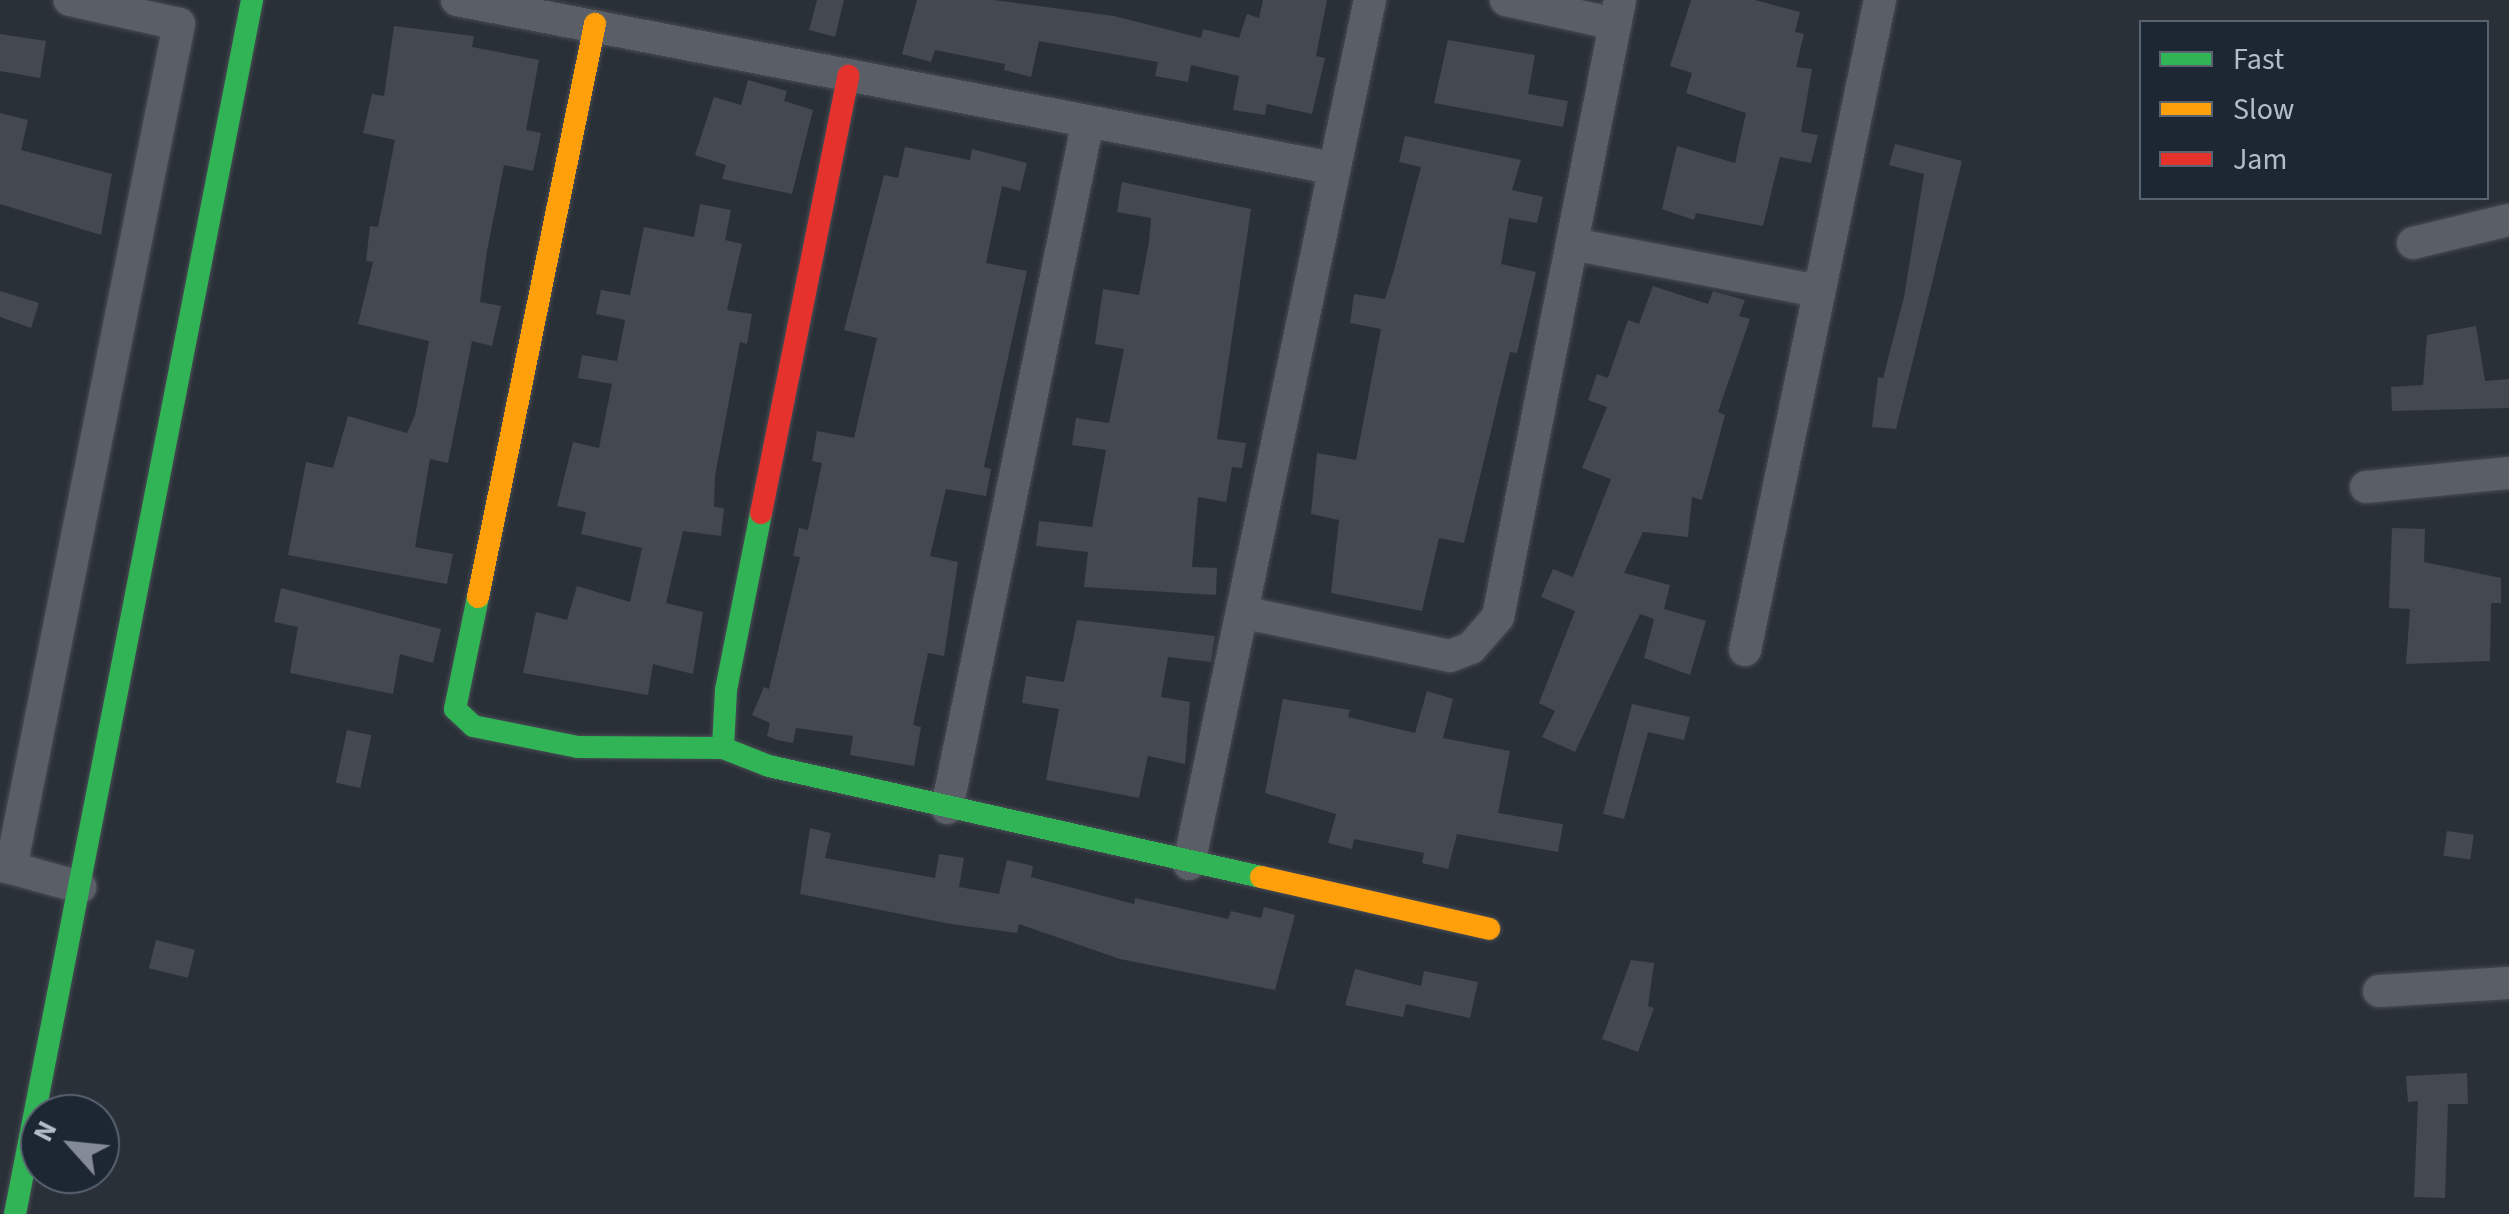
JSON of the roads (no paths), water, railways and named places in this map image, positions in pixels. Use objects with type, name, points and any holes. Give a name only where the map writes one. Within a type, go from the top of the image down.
[{"type":"street","points":[[70,0],[179,24],[6,867],[80,886]]},
{"type":"street","points":[[16,1209],[252,0]]},
{"type":"street","points":[[457,0],[1332,168]]},
{"type":"street","points":[[1189,864],[1246,613],[1332,168],[1370,0]]},
{"type":"street","points":[[1246,613],[1450,656],[1488,632],[1504,592],[1618,12],[1506,0]]},
{"type":"street","points":[[1745,650],[1880,0]]},
{"type":"street","points":[[595,24],[455,709],[473,726],[578,747],[723,748],[770,766],[947,808],[1489,929]]},
{"type":"street","points":[[723,748],[726,690],[848,76]]},
{"type":"street","points":[[947,808],[1088,121]]},
{"type":"street","points":[[2413,243],[2509,220]]},
{"type":"street","points":[[1572,244],[1819,291]]},
{"type":"street","points":[[2366,486],[2509,473]]},
{"type":"street","points":[[2379,991],[2509,982]]}]
